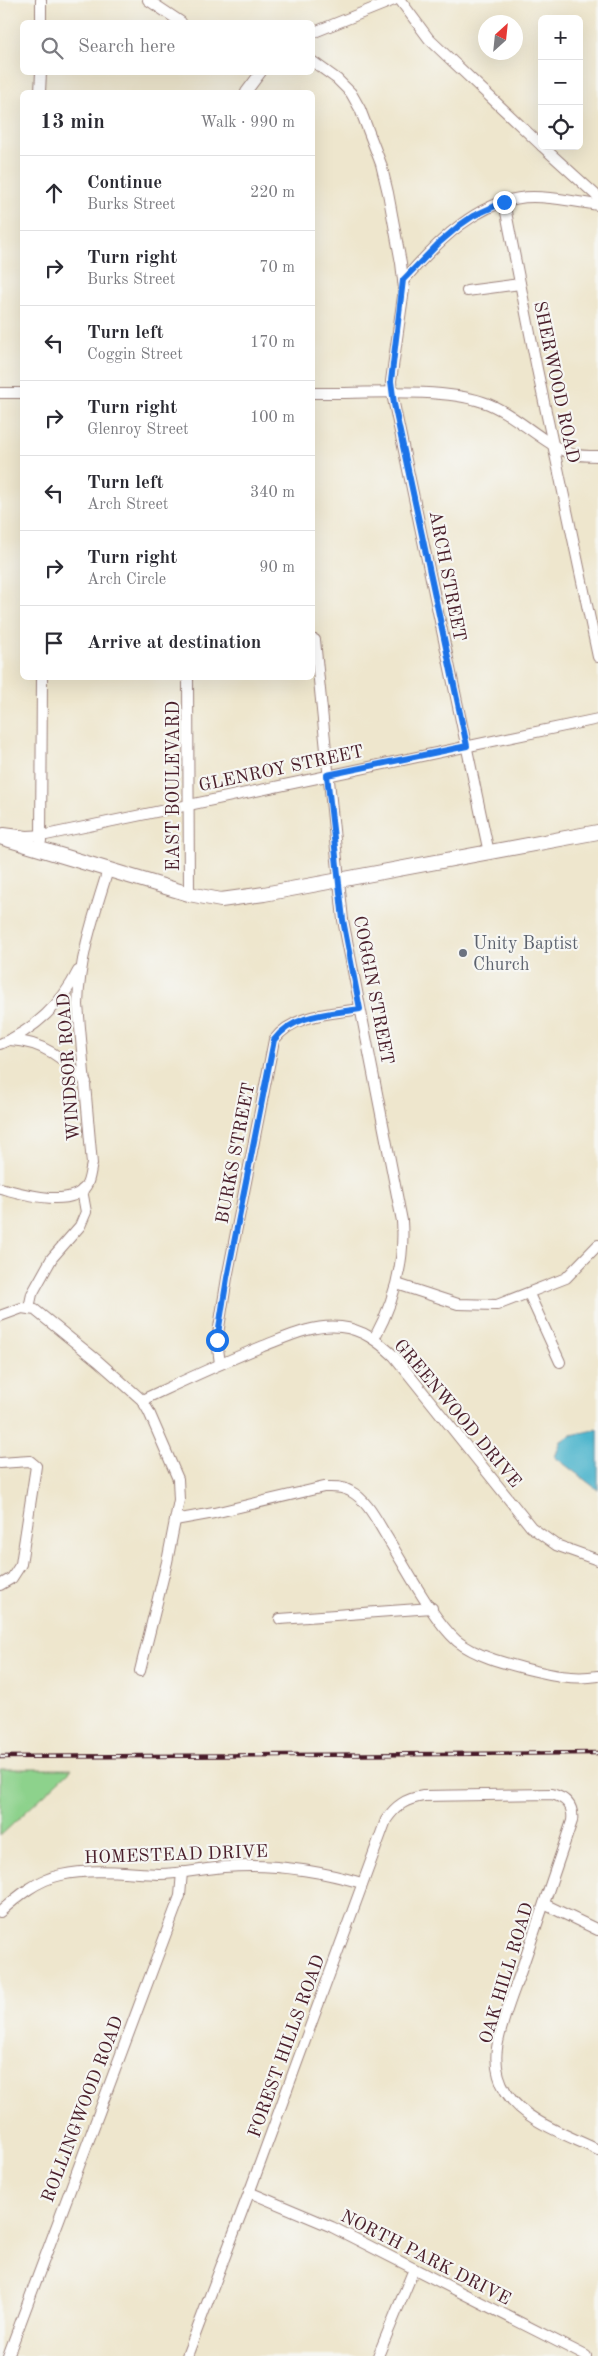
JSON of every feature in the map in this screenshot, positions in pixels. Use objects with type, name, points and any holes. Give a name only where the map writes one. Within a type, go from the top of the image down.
[{"type":"street","points":[[41,0],[41,20]]},
{"type":"street","points":[[148,0],[178,20]]},
{"type":"street","points":[[315,32],[394,0]]},
{"type":"street","points":[[400,0],[429,39],[538,142]]},
{"type":"street","name":"ARCH STREET","points":[[315,63],[338,79],[351,93],[360,109],[381,164],[388,193],[403,280],[391,381],[392,394],[489,853]]},
{"type":"street","points":[[40,90],[41,75]]},
{"type":"street","points":[[248,90],[259,75]]},
{"type":"street","points":[[546,150],[598,197]]},
{"type":"street","points":[[403,280],[440,242],[460,225],[473,216],[504,202],[519,198],[538,197],[598,206]]},
{"type":"street","name":"SHERWOOD ROAD","points":[[504,202],[598,657]]},
{"type":"street","points":[[467,291],[520,284]]},
{"type":"street","points":[[0,393],[20,393]]},
{"type":"street","points":[[315,394],[392,394],[466,397],[486,403],[573,454],[598,456]]},
{"type":"street","name":"COGGIN STREET","points":[[315,640],[343,920],[402,1221],[402,1254],[397,1284],[388,1311],[374,1339]]},
{"type":"street","points":[[41,850],[42,680]]},
{"type":"street","name":"EAST BOULEVARD","points":[[188,680],[190,894]]},
{"type":"street","name":"GLENROY STREET","points":[[0,833],[41,835],[598,719]]},
{"type":"street","points":[[0,837],[207,899],[230,900],[598,832]]},
{"type":"street","name":"WINDSOR ROAD","points":[[82,1190],[90,1176],[92,1164],[78,1005],[80,965],[108,870]]},
{"type":"street","points":[[4,1042],[32,1026],[52,1008],[73,980],[80,965]]},
{"type":"street","name":"BURKS STREET","points":[[220,1364],[217,1340],[227,1278],[274,1040],[285,1028],[300,1020],[360,1009]]},
{"type":"street","points":[[4,1042],[28,1042],[47,1049],[59,1056],[86,1082]]},
{"type":"street","points":[[0,1188],[44,1198],[72,1195],[82,1190],[86,1212],[80,1226],[52,1258],[32,1294],[29,1308]]},
{"type":"street","points":[[397,1284],[445,1301],[474,1306],[497,1305],[566,1278],[598,1245]]},
{"type":"street","points":[[529,1294],[560,1362]]},
{"type":"street","points":[[0,1316],[22,1308],[29,1308],[42,1316],[105,1367],[142,1400],[178,1479],[179,1500],[168,1562],[140,1671]]},
{"type":"street","name":"GREENWOOD DRIVE","points":[[142,1400],[220,1364],[305,1330],[331,1326],[354,1329],[374,1339],[394,1356],[531,1527],[556,1545],[598,1560]]},
{"type":"street","points":[[0,1463],[30,1461],[34,1462],[36,1466],[21,1564],[12,1578],[0,1585]]},
{"type":"street","points":[[175,1520],[214,1514],[324,1487],[342,1488],[357,1496],[375,1517],[432,1608],[449,1633],[458,1642],[476,1652],[513,1665],[548,1674],[572,1679],[598,1676]]},
{"type":"street","points":[[280,1619],[432,1608]]},
{"type":"street","name":"OAK HILL ROAD","points":[[455,1794],[552,1794],[568,1802],[573,1814],[498,2046],[498,2070],[506,2092],[524,2111],[539,2121],[598,2150]]},
{"type":"street","name":"FOREST HILLS ROAD","points":[[187,2356],[250,2192],[386,1820],[396,1807],[411,1798],[455,1794]]},
{"type":"street","name":"HOMESTEAD DRIVE","points":[[0,1912],[32,1887],[60,1875],[86,1872],[182,1872],[223,1867],[272,1867],[332,1874],[362,1883]]},
{"type":"street","name":"ROLLINGWOOD ROAD","points":[[8,2356],[180,1896],[182,1872]]},
{"type":"street","points":[[544,1904],[598,1930]]},
{"type":"street","name":"NORTH PARK DRIVE","points":[[250,2192],[332,2227],[582,2355]]},
{"type":"street","points":[[378,2356],[414,2269]]},
{"type":"green space","points":[[0,1769],[72,1769],[0,1836]]},
{"type":"water","points":[[598,1429],[598,1490],[555,1457],[561,1441],[572,1435]]},
{"type":"railway","points":[[0,1757],[598,1753]]},
{"type":"place","name":"Unity Baptist Church","points":[[463,953]]},
{"type":"route","points":[[217,1340],[227,1278],[274,1040],[279,1033],[294,1022],[306,1018],[360,1009],[343,920],[327,775],[467,746],[398,415],[394,404],[391,381],[404,289],[403,280],[440,242],[460,225],[486,209],[504,202]]}]
